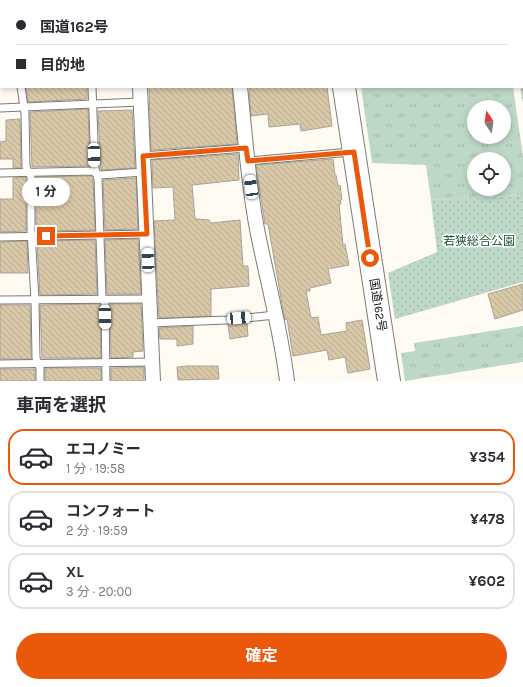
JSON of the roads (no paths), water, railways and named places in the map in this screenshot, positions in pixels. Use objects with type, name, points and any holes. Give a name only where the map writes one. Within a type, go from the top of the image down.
[{"type":"highway","name":"国道162号","points":[[344,88],[389,381]]},
{"type":"street","points":[[140,88],[153,381]]},
{"type":"street","points":[[240,88],[257,227],[287,381]]},
{"type":"lane","points":[[21,88],[24,107],[26,167],[31,177],[36,358],[40,368],[40,381]]},
{"type":"lane","points":[[92,88],[102,296],[104,300],[106,381]]},
{"type":"lane","points":[[0,108],[140,102]]},
{"type":"lane","points":[[143,156],[354,152]]},
{"type":"lane","points":[[0,173],[92,171],[99,175],[144,172]]},
{"type":"lane","points":[[0,237],[147,234]]},
{"type":"lane","points":[[0,300],[149,299]]},
{"type":"lane","points":[[150,323],[227,320],[275,315]]},
{"type":"lane","points":[[0,364],[152,362]]},
{"type":"park label","name":"若狭総合公園","points":[[479,241]]}]
